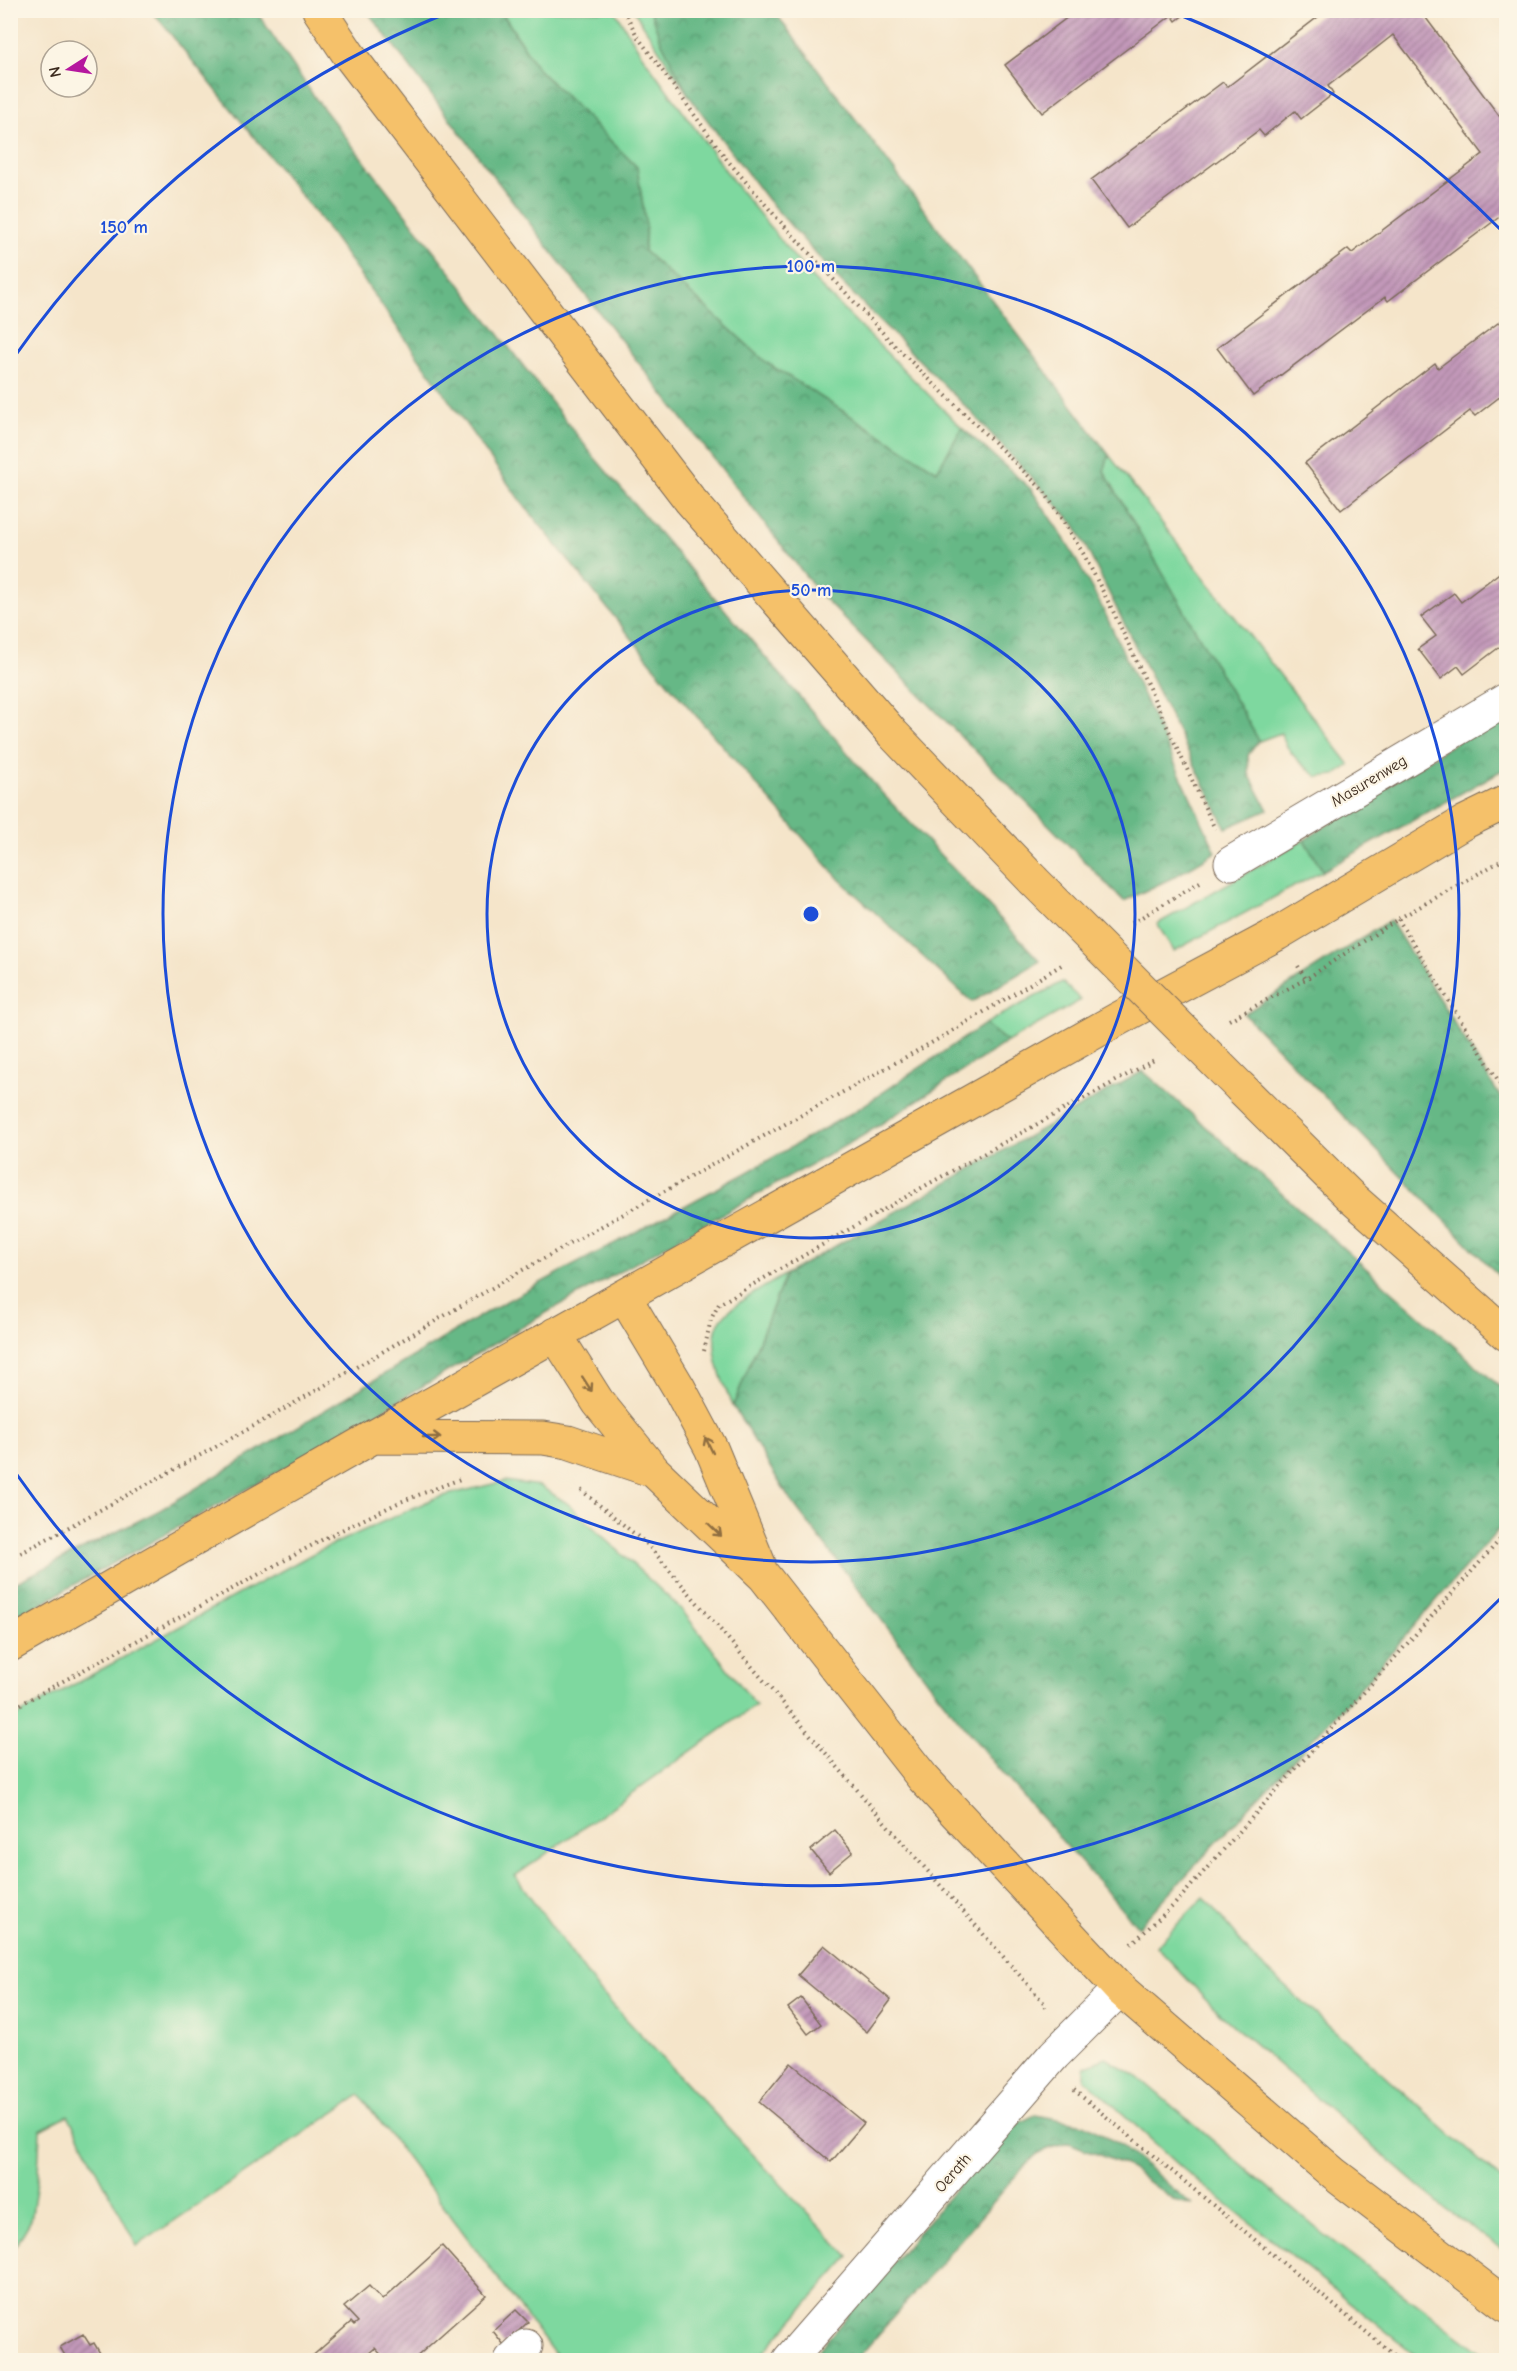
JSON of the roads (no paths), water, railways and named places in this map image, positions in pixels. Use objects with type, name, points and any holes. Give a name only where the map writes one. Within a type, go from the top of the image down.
[{"type":"main road","points":[[319,10],[349,55],[690,500],[893,734],[1033,880],[1351,1197],[1506,1334]]},
{"type":"main road","points":[[10,1645],[555,1334],[1118,1019],[1277,934],[1465,822],[1506,802]]},
{"type":"main road","points":[[624,1296],[670,1372],[711,1448],[764,1576]]},
{"type":"main road","points":[[555,1334],[598,1402],[654,1471],[764,1576],[923,1778],[1112,1979],[1334,2174],[1506,2305]]},
{"type":"main road","points":[[373,1437],[543,1438],[568,1442],[654,1471]]},
{"type":"street","name":"Masurenweg","points":[[1231,863],[1506,700]]},
{"type":"street","name":"Oerath","points":[[789,2361],[1054,2055],[1112,1979]]}]
